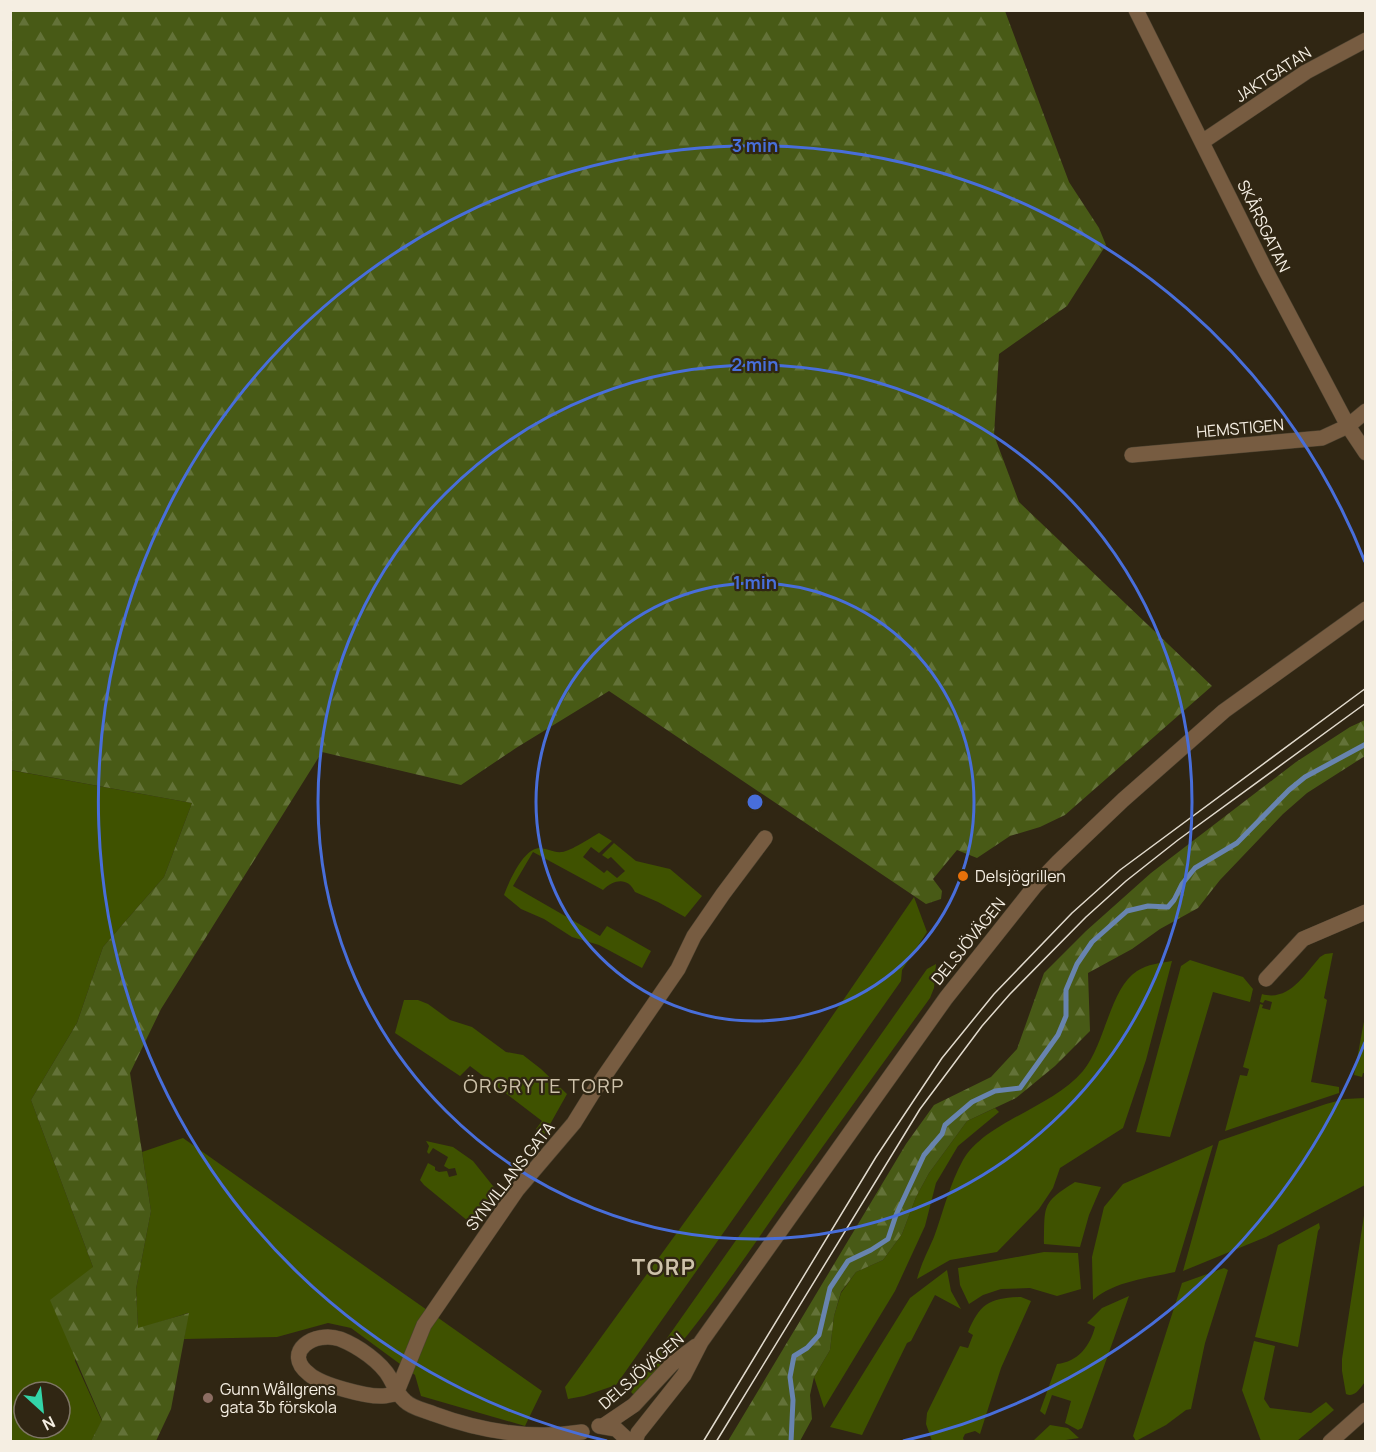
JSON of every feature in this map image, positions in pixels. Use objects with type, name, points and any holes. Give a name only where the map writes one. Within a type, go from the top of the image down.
[{"type":"street","name":"SKÅRSGATAN","points":[[1136,10],[1265,269],[1348,426],[1365,453]]},
{"type":"street","name":"JAKTGATAN","points":[[1202,142],[1306,72],[1365,40]]},
{"type":"street","name":"HEMSTIGEN","points":[[1132,455],[1322,438],[1348,426],[1365,411]]},
{"type":"street","name":"DELSJÖVÄGEN","points":[[635,1442],[638,1433],[684,1375],[701,1342],[946,998],[1035,886],[1058,861],[1123,800],[1224,711],[1365,609]]},
{"type":"street","name":"SYNVILLANS GATA","points":[[396,1394],[427,1320],[518,1191],[574,1123],[591,1094],[678,969],[694,936],[765,838]]},
{"type":"street","points":[[1266,979],[1303,939],[1365,912]]},
{"type":"street","points":[[396,1394],[373,1395],[320,1381],[300,1365],[299,1356],[302,1346],[309,1340],[320,1337],[341,1340],[357,1348],[380,1366],[390,1378],[396,1394],[408,1404],[459,1423],[484,1429],[505,1442]]},
{"type":"street","name":"DELSJÖVÄGEN","points":[[484,1429],[577,1437],[594,1426],[603,1426],[634,1405],[672,1364],[701,1342]]},
{"type":"street","points":[[1330,1442],[1365,1410]]},
{"type":"street","points":[[603,1426],[620,1431],[630,1442]]},
{"type":"green space","points":[[10,11],[1005,11],[1069,182],[1099,228],[1106,245],[1067,306],[999,354],[994,435],[1019,502],[1212,686],[1065,815],[1040,827],[1010,836],[977,858],[957,850],[933,879],[942,891],[941,899],[926,904],[609,691],[461,785],[322,752],[161,1009],[130,1073],[151,1211],[136,1289],[138,1328],[189,1313],[171,1409],[156,1441],[91,1441],[102,1420],[50,1300],[93,1267],[31,1100],[77,1023],[103,947],[164,877],[192,803],[11,770]]},
{"type":"green space","points":[[1365,720],[1365,756],[1307,793],[1283,814],[1220,880],[1198,908],[1088,973],[1090,1031],[1055,1066],[1016,1098],[967,1121],[929,1173],[916,1197],[902,1234],[883,1260],[856,1272],[841,1292],[834,1316],[830,1350],[814,1377],[810,1395],[812,1419],[800,1441],[728,1441],[906,1144],[934,1105],[991,1077],[1017,1049],[1044,973],[1086,931],[1151,873],[1296,762],[1350,727]]},
{"type":"green space","points":[[10,770],[192,803],[164,877],[103,947],[77,1023],[31,1100],[93,1267],[75,1361],[102,1421],[91,1441],[11,1441]]},
{"type":"green space","points":[[599,833],[612,841],[599,853],[591,847],[583,857],[604,873],[607,870],[617,878],[625,871],[611,857],[608,859],[602,855],[614,843],[636,861],[670,869],[702,896],[685,917],[635,892],[625,882],[616,882],[603,890],[533,852],[513,886],[600,936],[607,926],[651,951],[642,968],[599,945],[572,937],[544,919],[521,909],[504,895],[517,867],[533,850],[539,848],[556,852],[566,851]]},
{"type":"green space","points":[[914,897],[927,932],[902,970],[901,981],[616,1385],[568,1399],[565,1387],[800,1063]]},
{"type":"green space","points":[[1333,953],[1324,998],[1327,1000],[1311,1082],[1339,1087],[1339,1093],[1225,1131],[1240,1075],[1247,1076],[1249,1069],[1243,1067],[1260,1004],[1263,1005],[1262,1008],[1270,1010],[1272,1002],[1265,1000],[1263,1003],[1260,1002],[1262,994],[1280,994],[1288,990],[1296,985],[1320,957]]},
{"type":"green space","points":[[1190,960],[1243,977],[1253,989],[1250,1002],[1213,992],[1170,1137],[1136,1132],[1181,966]]},
{"type":"green space","points":[[1172,961],[1146,1060],[1123,1128],[1060,1168],[1053,1188],[1039,1209],[997,1252],[950,1260],[917,1279],[954,1178],[973,1146],[1003,1124],[1070,1084],[1091,1060],[1114,1003],[1128,979],[1145,967]]},
{"type":"green space","points":[[936,964],[934,988],[930,998],[718,1296],[678,1347],[634,1395],[631,1392],[646,1368],[927,969]]},
{"type":"green space","points":[[404,1000],[418,1000],[428,1004],[450,1020],[472,1027],[506,1052],[523,1055],[567,1094],[544,1135],[536,1129],[542,1121],[470,1066],[460,1076],[395,1033]]},
{"type":"green space","points":[[1365,1016],[1365,1073],[1362,1077],[1354,1075]]},
{"type":"green space","points":[[1365,1098],[1365,1185],[1266,1237],[1183,1271],[1219,1141],[1326,1104],[1345,1099]]},
{"type":"green space","points":[[995,1108],[999,1112],[958,1146],[936,1183],[925,1226],[895,1291],[824,1408],[814,1377],[830,1350],[834,1316],[841,1293],[856,1272],[883,1260],[902,1234],[916,1197],[929,1173],[967,1121]]},
{"type":"green space","points":[[183,1138],[542,1391],[525,1426],[421,1396],[415,1375],[351,1328],[328,1323],[277,1337],[184,1339],[188,1313],[138,1329],[136,1289],[151,1211],[142,1152]]},
{"type":"green space","points":[[426,1141],[453,1147],[473,1161],[497,1191],[474,1226],[420,1180],[428,1163],[439,1172],[447,1171],[449,1177],[457,1175],[455,1168],[449,1169],[444,1166],[448,1157],[433,1148],[429,1154],[427,1152],[429,1146]]},
{"type":"green space","points":[[1213,1145],[1175,1272],[1121,1284],[1093,1300],[1092,1257],[1104,1207],[1123,1184]]},
{"type":"green space","points":[[1075,1182],[1101,1187],[1089,1215],[1080,1247],[1044,1244],[1044,1221],[1047,1207],[1056,1195]]},
{"type":"green space","points":[[1365,1209],[1365,1382],[1357,1392],[1349,1395],[1346,1394],[1342,1359]]},
{"type":"green space","points":[[1319,1223],[1320,1228],[1298,1347],[1255,1337],[1278,1245]]},
{"type":"green space","points":[[1044,1252],[1078,1253],[1081,1289],[1057,1296],[1030,1288],[1001,1289],[983,1295],[969,1304],[960,1285],[958,1268]]},
{"type":"green space","points":[[1224,1268],[1228,1270],[1205,1343],[1191,1409],[1136,1441],[1133,1436],[1182,1283]]},
{"type":"green space","points":[[947,1270],[951,1291],[961,1309],[935,1295],[911,1341],[907,1343],[862,1435],[830,1427],[910,1298]]},
{"type":"green space","points":[[1129,1296],[1082,1428],[1078,1430],[1065,1423],[1071,1401],[1052,1395],[1045,1415],[1040,1411],[1057,1364],[1071,1360],[1082,1352],[1090,1341],[1095,1327],[1087,1323],[1102,1308]]},
{"type":"green space","points":[[1021,1297],[1031,1301],[1001,1368],[980,1434],[975,1431],[965,1434],[964,1441],[932,1441],[926,1424],[927,1413],[960,1346],[968,1348],[973,1335],[968,1332],[977,1315],[993,1301]]},
{"type":"green space","points":[[1254,1341],[1275,1346],[1264,1399],[1270,1408],[1311,1413],[1326,1402],[1334,1410],[1297,1441],[1261,1441],[1242,1390]]},
{"type":"green space","points":[[1050,1425],[1068,1428],[1079,1438],[1033,1441]]},
{"type":"waterway","points":[[791,1442],[793,1400],[790,1377],[794,1356],[807,1348],[819,1335],[830,1288],[848,1261],[888,1239],[896,1215],[924,1155],[942,1134],[945,1125],[972,1102],[995,1091],[1020,1088],[1058,1035],[1066,1016],[1066,990],[1077,964],[1092,942],[1127,911],[1148,906],[1168,907],[1195,868],[1237,843],[1289,790],[1305,777],[1366,744]]},
{"type":"tram line","points":[[703,1442],[876,1157],[942,1058],[994,994],[1072,913],[1120,870],[1366,688]]},
{"type":"tram line","points":[[716,1442],[920,1109],[982,1026],[1010,994],[1086,917],[1126,881],[1178,840],[1366,703]]},
{"type":"place","name":"Delsjögrillen","points":[[963,876]]},
{"type":"place","name":"Gunn Wållgrens gata 3b förskola","points":[[208,1398]]},
{"type":"district","name":"ÖRGRYTE TORP","points":[[544,1085]]},
{"type":"district","name":"TORP","points":[[664,1267]]}]
